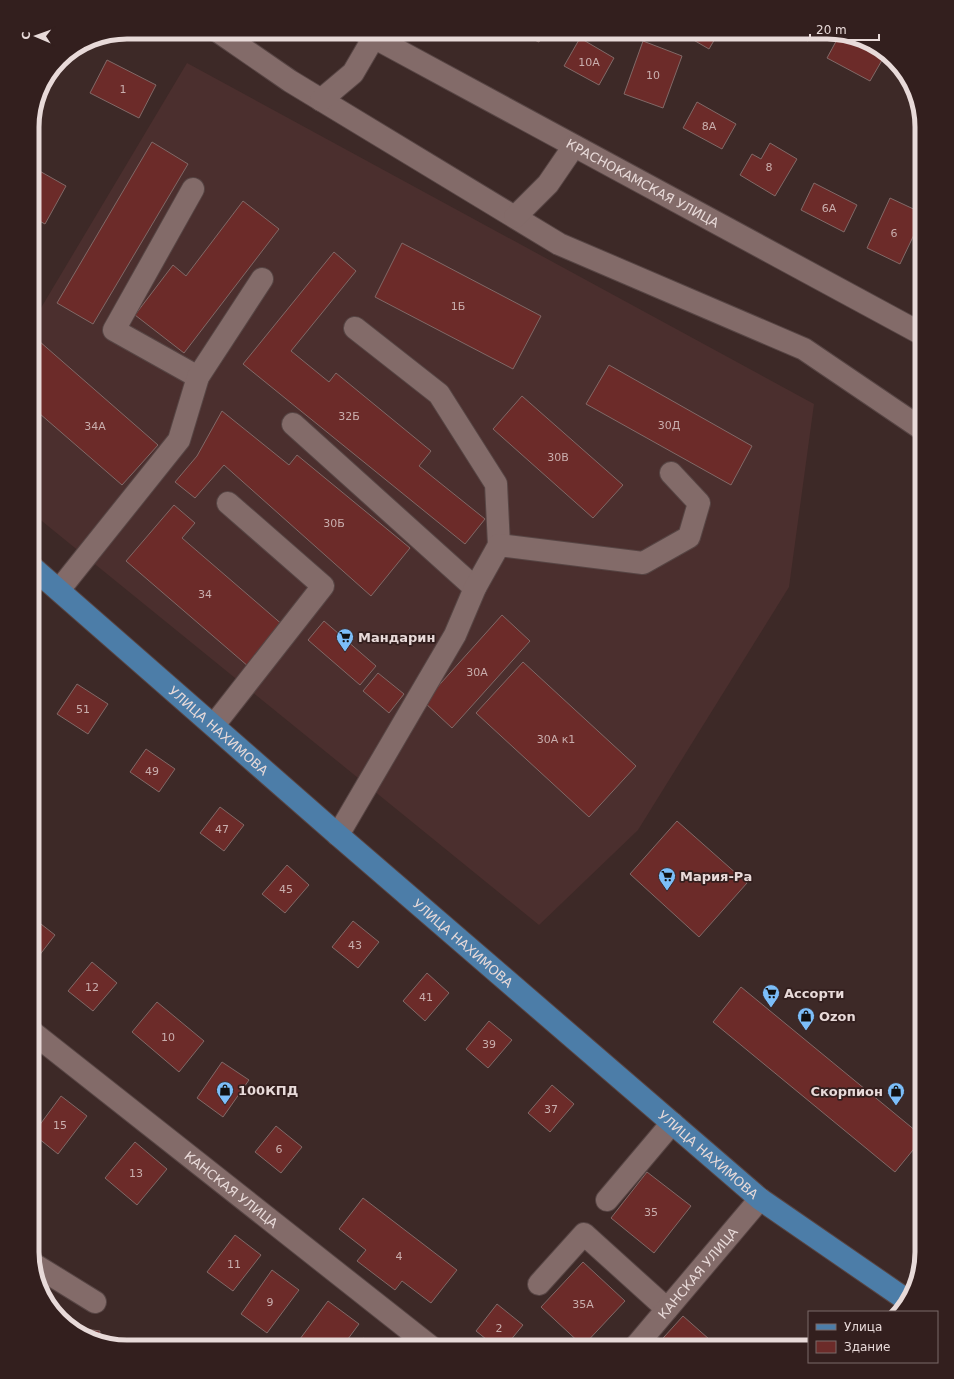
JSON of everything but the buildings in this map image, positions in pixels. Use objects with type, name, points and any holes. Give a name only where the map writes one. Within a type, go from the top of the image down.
[{"type":"main road","name":"УЛИЦА НАХИМОВА","points":[[39,573],[338,835],[760,1199],[902,1297]]},
{"type":"street","points":[[229,39],[290,81],[560,244],[804,349],[915,424]]},
{"type":"street","points":[[321,100],[353,73],[367,39]]},
{"type":"street","name":"КРАСНОКАМСКАЯ УЛИЦА","points":[[376,39],[915,330]]},
{"type":"street","points":[[516,217],[548,184],[574,146]]},
{"type":"street","points":[[193,189],[114,330],[198,377]]},
{"type":"street","points":[[59,590],[179,440],[198,377],[262,279]]},
{"type":"street","points":[[338,835],[455,635],[475,588],[499,544],[496,484],[438,394],[354,328]]},
{"type":"street","points":[[293,424],[475,588]]},
{"type":"street","points":[[499,544],[643,563],[688,537],[699,503],[671,473]]},
{"type":"street","points":[[214,725],[323,586],[228,503]]},
{"type":"street","name":"КАНСКАЯ УЛИЦА","points":[[39,1038],[422,1340]]},
{"type":"street","points":[[607,1200],[672,1123]]},
{"type":"street","name":"КАНСКАЯ УЛИЦА","points":[[641,1340],[760,1199]]},
{"type":"street","points":[[539,1284],[584,1234],[667,1308]]},
{"type":"street","points":[[41,1269],[94,1302]]},
{"type":"shaded area","points":[[187,63],[814,404],[789,587],[638,830],[539,925],[39,519],[39,311]]},
{"type":"place","name":"Мандарин","points":[[345,652]]},
{"type":"place","name":"Мария-Ра","points":[[667,891]]},
{"type":"place","name":"Ассорти","points":[[771,1008]]},
{"type":"place","name":"Ozon","points":[[806,1031]]},
{"type":"place","name":"100КПД","points":[[225,1105]]},
{"type":"place","name":"Скорпион","points":[[896,1106]]}]
